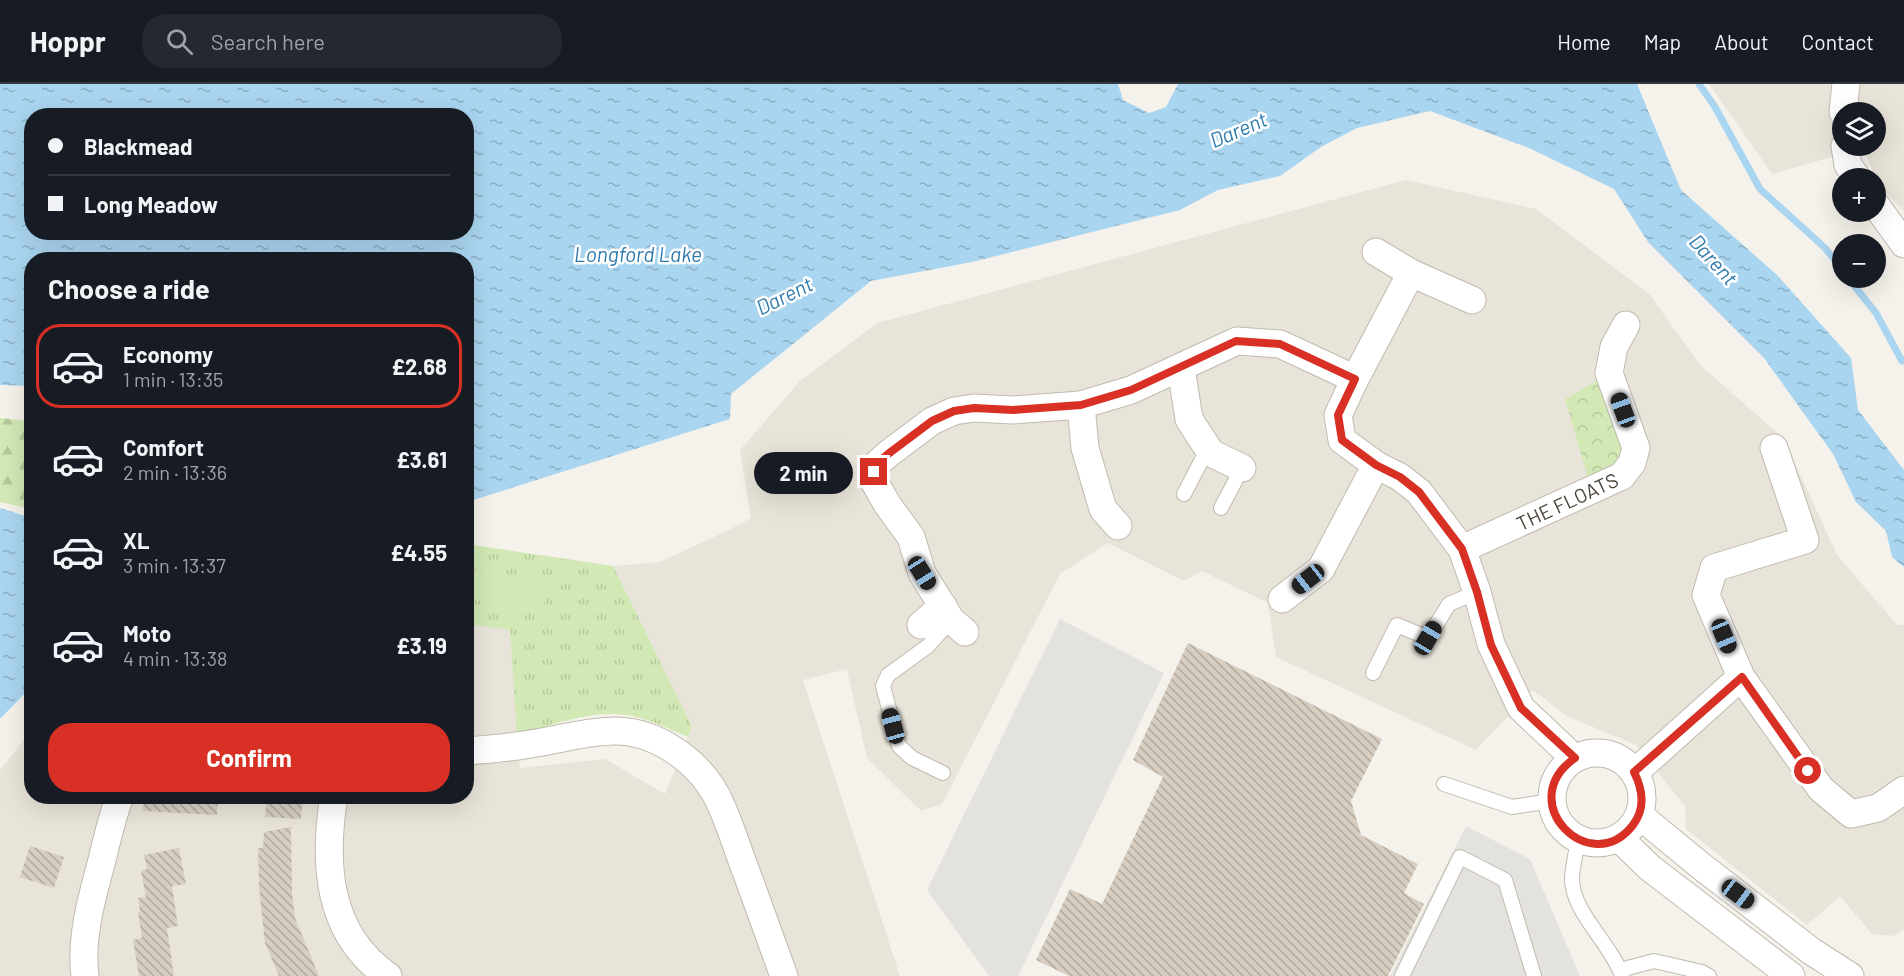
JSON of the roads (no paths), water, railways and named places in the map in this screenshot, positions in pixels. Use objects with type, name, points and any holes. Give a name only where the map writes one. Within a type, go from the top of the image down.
[{"type":"street","points":[[1844,102],[1846,84]]},
{"type":"street","points":[[1886,219],[1904,244]]},
{"type":"street","points":[[1376,252],[1411,273],[1472,300]]},
{"type":"street","points":[[1411,273],[1338,415],[1342,440],[1419,492],[1462,549],[1477,592],[1491,645],[1521,708],[1575,758]]},
{"type":"street","name":"THE FLOATS","points":[[1462,549],[1622,477],[1632,464],[1636,448],[1609,373],[1614,347],[1626,325]]},
{"type":"street","points":[[921,625],[953,619],[922,573],[911,537],[875,483],[874,472],[879,462],[888,454],[932,421],[954,411],[974,408],[1013,410],[1081,405],[1131,390],[1236,341],[1280,344],[1355,379]]},
{"type":"street","points":[[1181,368],[1189,419],[1211,453],[1242,468]]},
{"type":"street","points":[[1081,405],[1085,448],[1103,509],[1119,526]]},
{"type":"street","points":[[1774,448],[1805,540],[1714,568],[1706,595],[1742,677],[1821,789],[1851,814],[1878,808],[1904,790]]},
{"type":"street","points":[[1282,599],[1329,574],[1376,465]]},
{"type":"street","points":[[1634,772],[1742,677]]},
{"type":"street","points":[[474,750],[553,740],[586,732],[617,731],[638,734],[662,743],[686,759],[702,776],[721,803],[784,976]]},
{"type":"street","points":[[1592,753],[1608,754],[1622,761],[1634,772],[1641,790],[1639,815],[1631,827],[1619,838],[1596,844],[1578,840],[1560,826],[1551,801],[1552,786],[1567,764],[1575,758],[1592,753]]},
{"type":"street","points":[[85,976],[85,952],[93,894],[117,804]]},
{"type":"street","points":[[332,804],[329,848],[330,874],[333,896],[340,919],[356,948],[388,976]]},
{"type":"street","points":[[1639,815],[1811,951],[1850,976]]},
{"type":"street","points":[[1619,838],[1650,868],[1786,974]]},
{"type":"lane","points":[[1184,494],[1208,448]]},
{"type":"lane","points":[[1221,508],[1242,468]]},
{"type":"lane","points":[[1372,673],[1397,625],[1428,638],[1449,604],[1477,592]]},
{"type":"lane","points":[[943,773],[912,758],[899,746],[883,686],[888,675],[928,646],[953,619]]},
{"type":"lane","points":[[1444,784],[1512,807],[1551,801]]},
{"type":"lane","points":[[1578,840],[1572,878],[1577,903],[1621,973],[1654,961],[1702,972],[1709,976]]},
{"type":"lane","points":[[1402,976],[1460,857],[1505,880],[1534,976]]},
{"type":"lane","points":[[1654,961],[1674,976]]},
{"type":"water","name":"Longford Lake","points":[[0,84],[1118,84],[1123,100],[1149,113],[1166,107],[1178,84],[1637,84],[1681,190],[1777,275],[1851,358],[1858,410],[1904,470],[1904,567],[1892,557],[1886,531],[1856,502],[1833,454],[1764,358],[1648,242],[1614,189],[1529,148],[1430,111],[1357,128],[1321,147],[1280,176],[1218,190],[1180,210],[972,262],[871,281],[731,394],[730,419],[474,500],[474,252],[24,252],[24,386],[0,385]]},
{"type":"water","points":[[0,508],[24,516],[24,694],[0,719]]},
{"type":"waterway","points":[[1699,84],[1715,107],[1760,189],[1832,257]]},
{"type":"waterway","points":[[1856,288],[1876,313],[1904,361]]},
{"type":"water label","name":"Darent","points":[[1238,129]]},
{"type":"water label","name":"Darent","points":[[1714,259]]},
{"type":"water label","name":"Darent","points":[[784,295]]}]
